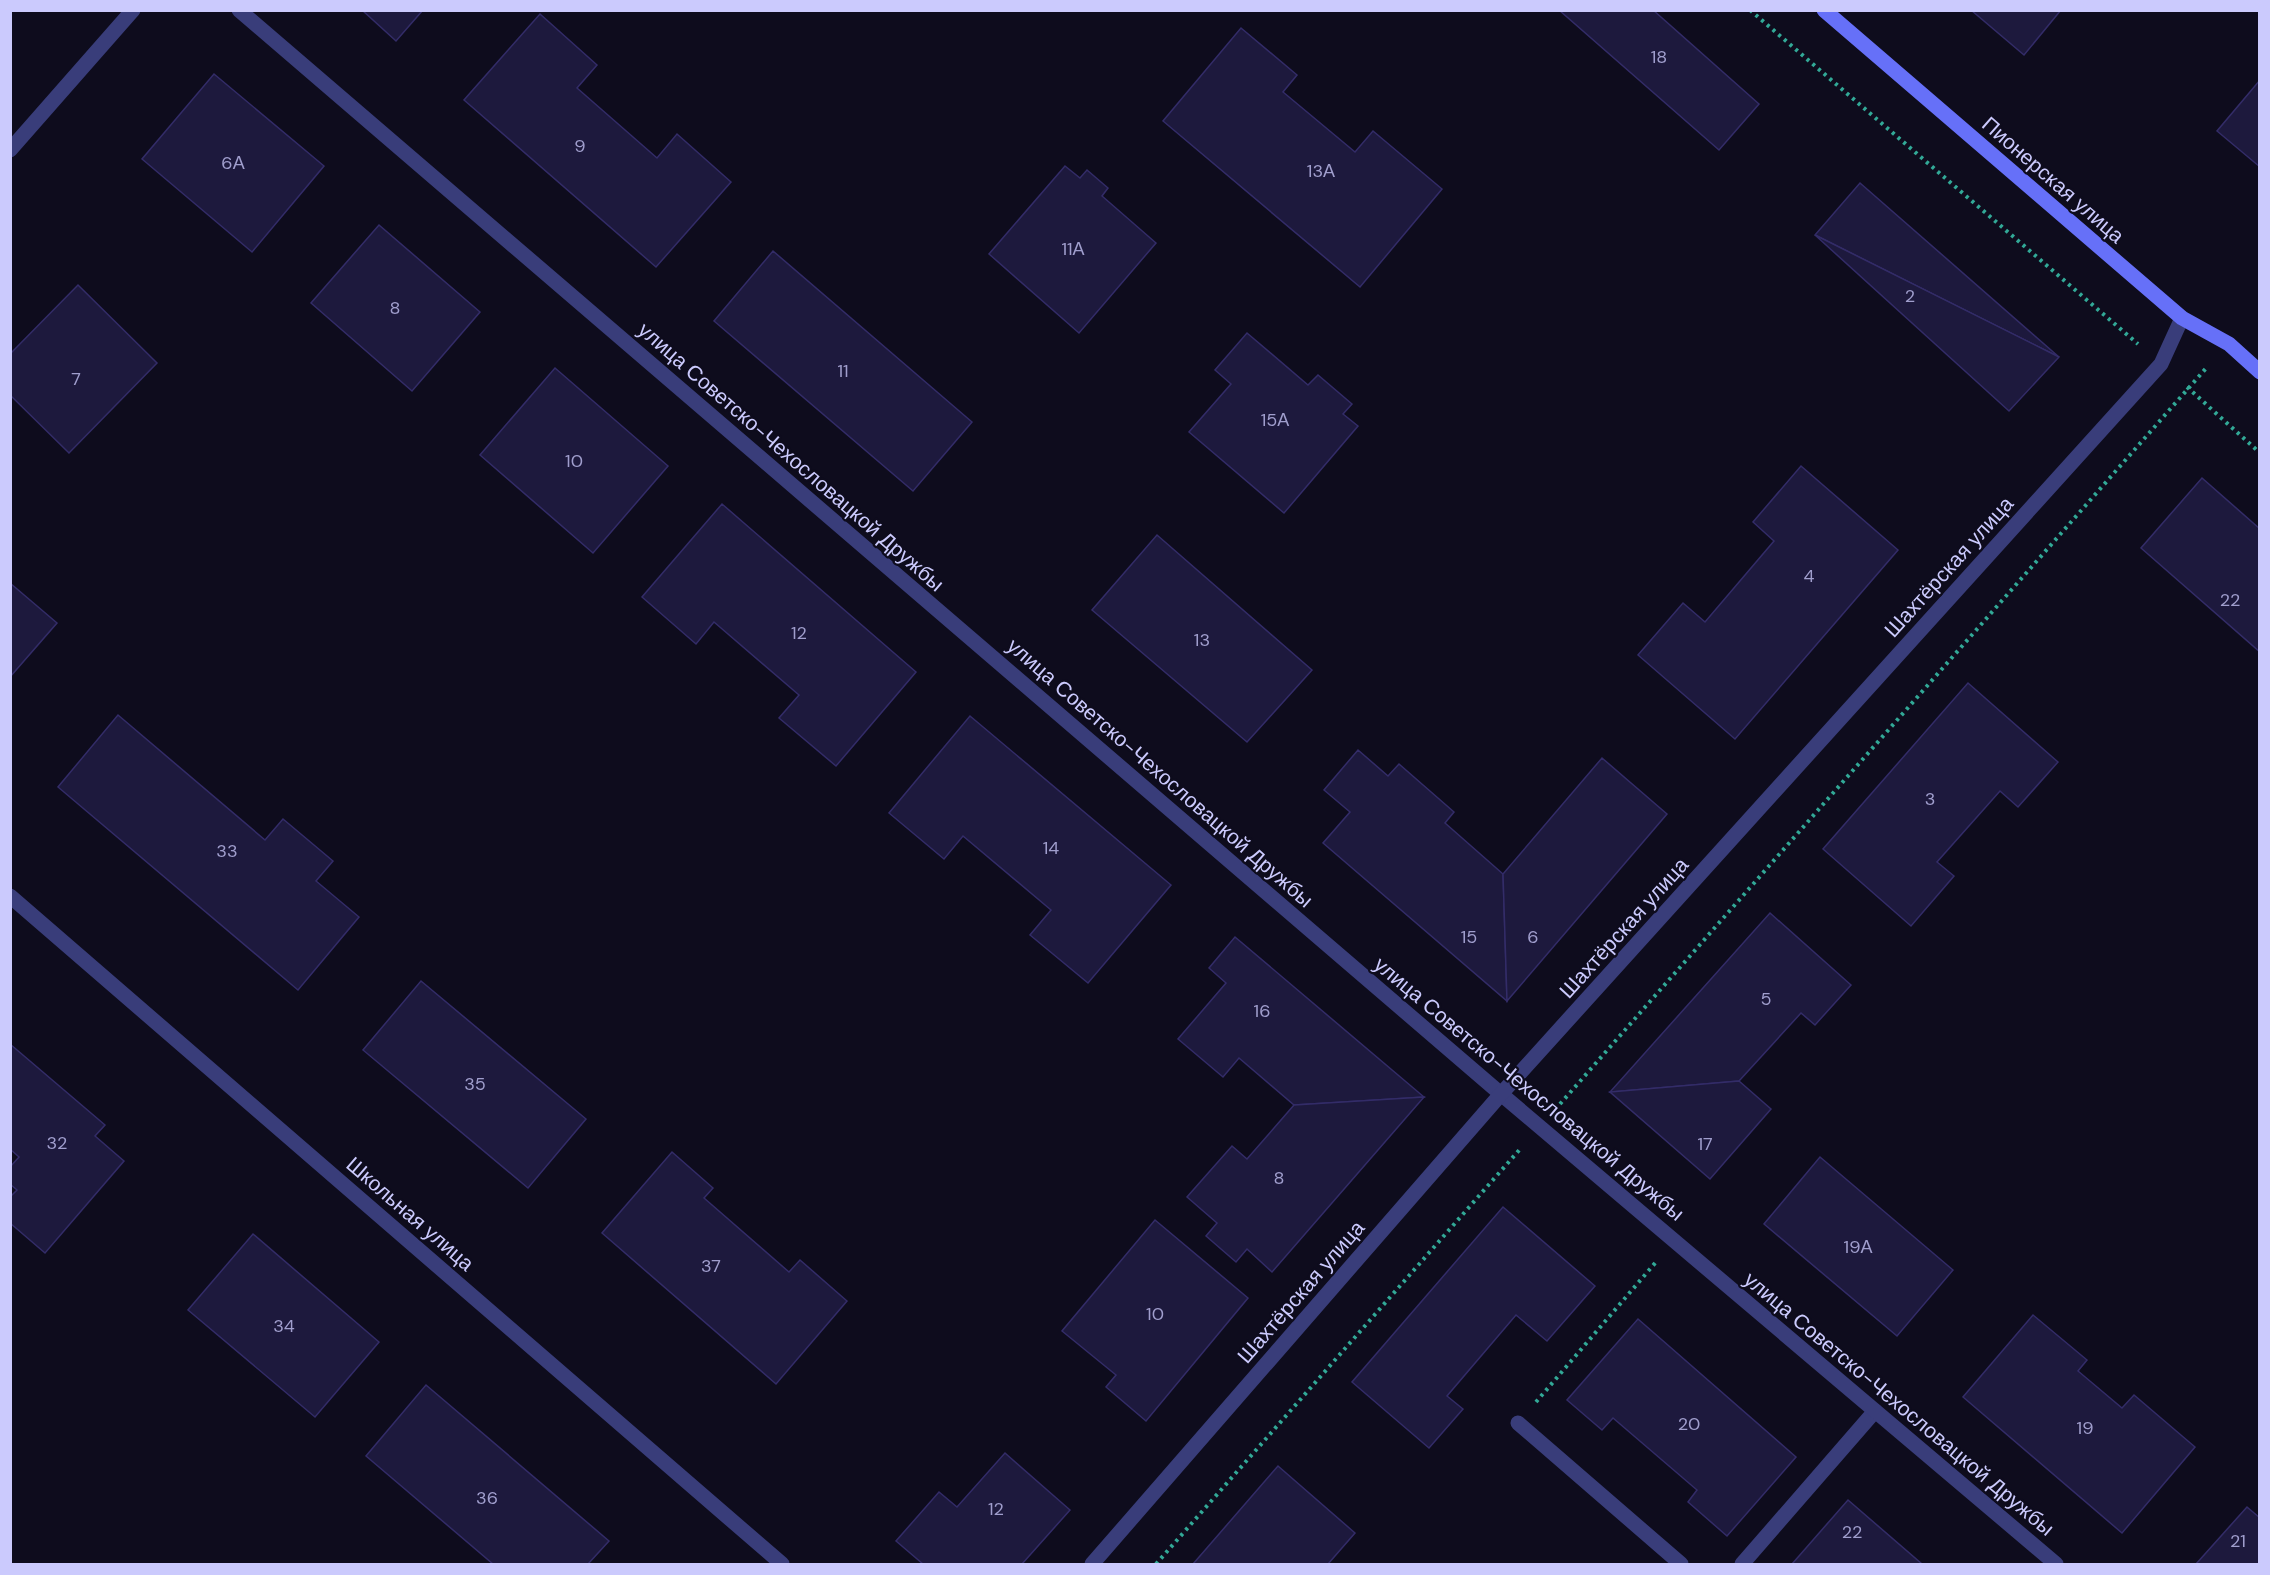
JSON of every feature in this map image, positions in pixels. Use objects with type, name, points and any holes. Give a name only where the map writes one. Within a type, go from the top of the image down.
[{"type":"street","points":[[10,150],[133,10]]},
{"type":"street","name":"улица Советско-Чехословацкой Дружбы","points":[[239,10],[1501,1094],[2056,1564]]},
{"type":"street","name":"Пионерская улица","points":[[1824,10],[2181,318],[2229,344],[2259,372]]},
{"type":"street","name":"Шахтёрская улица","points":[[1092,1564],[1501,1094],[2161,364],[2181,318]]},
{"type":"street","name":"Школьная улица","points":[[10,896],[782,1564]]},
{"type":"street","points":[[1742,1564],[1875,1411]]},
{"type":"street","points":[[1518,1423],[1681,1564]]},
{"type":"path","points":[[1750,10],[2161,364],[2259,453]]},
{"type":"path","points":[[1156,1564],[2229,344]]},
{"type":"path","points":[[1518,1423],[1674,1241]]},
{"type":"building","points":[[362,10],[423,10],[396,41]]},
{"type":"building","points":[[1559,10],[1653,10],[1759,104],[1719,150]]},
{"type":"building","points":[[1971,10],[2061,10],[2024,55]]},
{"type":"building","points":[[540,14],[597,65],[577,88],[657,158],[677,134],[731,182],[656,267],[464,100]]},
{"type":"building","points":[[1241,28],[1297,75],[1283,92],[1355,152],[1373,131],[1442,189],[1360,287],[1163,121]]},
{"type":"building","points":[[214,74],[324,166],[252,252],[142,159]]},
{"type":"building","points":[[2260,80],[2260,167],[2217,131]]},
{"type":"building","points":[[1065,166],[1080,178],[1087,170],[1108,188],[1102,196],[1156,243],[1079,333],[989,254]]},
{"type":"building","points":[[1860,183],[2059,357],[1815,235]]},
{"type":"building","points":[[379,225],[480,312],[412,391],[311,303]]},
{"type":"building","points":[[1815,235],[2059,357],[2009,411]]},
{"type":"building","points":[[773,251],[972,422],[913,491],[714,321]]},
{"type":"building","points":[[78,285],[157,363],[69,453],[10,395],[10,354]]},
{"type":"building","points":[[1247,333],[1308,385],[1318,375],[1352,404],[1343,414],[1358,426],[1284,513],[1189,432],[1231,384],[1215,370]]},
{"type":"building","points":[[555,368],[668,466],[593,553],[480,455]]},
{"type":"building","points":[[1801,466],[1898,550],[1735,739],[1638,655],[1683,603],[1705,622],[1774,541],[1753,522]]},
{"type":"building","points":[[2202,478],[2260,529],[2260,652],[2141,548]]},
{"type":"building","points":[[722,504],[916,672],[836,766],[779,718],[799,695],[714,622],[696,644],[642,597]]},
{"type":"building","points":[[1157,535],[1312,670],[1247,742],[1092,610]]},
{"type":"building","points":[[10,583],[57,623],[10,677]]},
{"type":"building","points":[[1968,683],[2058,762],[2018,807],[2000,791],[1937,862],[1954,876],[1911,926],[1823,849]]},
{"type":"building","points":[[118,715],[265,840],[283,819],[333,861],[316,881],[359,917],[298,990],[58,787]]},
{"type":"building","points":[[970,716],[1171,885],[1088,983],[1030,935],[1051,910],[963,836],[944,859],[889,813]]},
{"type":"building","points":[[1358,750],[1388,776],[1399,764],[1454,812],[1445,823],[1503,874],[1507,1001],[1323,843],[1350,812],[1324,790]]},
{"type":"building","points":[[1602,758],[1667,814],[1507,1001],[1503,874]]},
{"type":"building","points":[[1770,913],[1851,985],[1815,1025],[1801,1013],[1739,1081],[1610,1092]]},
{"type":"building","points":[[1235,937],[1424,1097],[1294,1105],[1239,1058],[1223,1077],[1178,1039],[1226,983],[1209,968]]},
{"type":"building","points":[[421,981],[586,1119],[528,1188],[363,1050]]},
{"type":"building","points":[[10,1044],[105,1125],[95,1136],[124,1161],[45,1253],[10,1223],[10,1197],[17,1190],[10,1184],[10,1167],[19,1157],[10,1149]]},
{"type":"building","points":[[1739,1081],[1771,1109],[1710,1179],[1610,1092]]},
{"type":"building","points":[[1424,1097],[1272,1272],[1247,1249],[1236,1262],[1206,1236],[1217,1223],[1187,1197],[1232,1146],[1247,1159],[1294,1105]]},
{"type":"building","points":[[672,1152],[713,1188],[704,1198],[789,1272],[800,1260],[847,1301],[776,1384],[602,1233]]},
{"type":"building","points":[[1820,1157],[1953,1270],[1897,1336],[1764,1224]]},
{"type":"building","points":[[1503,1207],[1595,1286],[1547,1341],[1516,1315],[1447,1396],[1463,1409],[1429,1448],[1352,1382]]},
{"type":"building","points":[[1155,1220],[1248,1298],[1146,1421],[1106,1387],[1116,1375],[1062,1331]]},
{"type":"building","points":[[253,1234],[379,1342],[315,1417],[188,1310]]},
{"type":"building","points":[[2033,1315],[2087,1360],[2078,1371],[2122,1408],[2134,1395],[2195,1447],[2122,1533],[1963,1397]]},
{"type":"building","points":[[1638,1319],[1796,1457],[1727,1536],[1688,1502],[1697,1490],[1613,1418],[1602,1430],[1567,1400]]},
{"type":"building","points":[[426,1385],[609,1541],[588,1564],[493,1564],[366,1456]]},
{"type":"building","points":[[1005,1453],[1070,1510],[1022,1564],[923,1564],[896,1541],[939,1492],[957,1507]]},
{"type":"building","points":[[1278,1466],[1355,1533],[1328,1564],[1193,1564]]},
{"type":"building","points":[[1848,1500],[1922,1564],[1792,1564]]},
{"type":"building","points":[[2247,1507],[2260,1518],[2260,1564],[2196,1564]]}]
